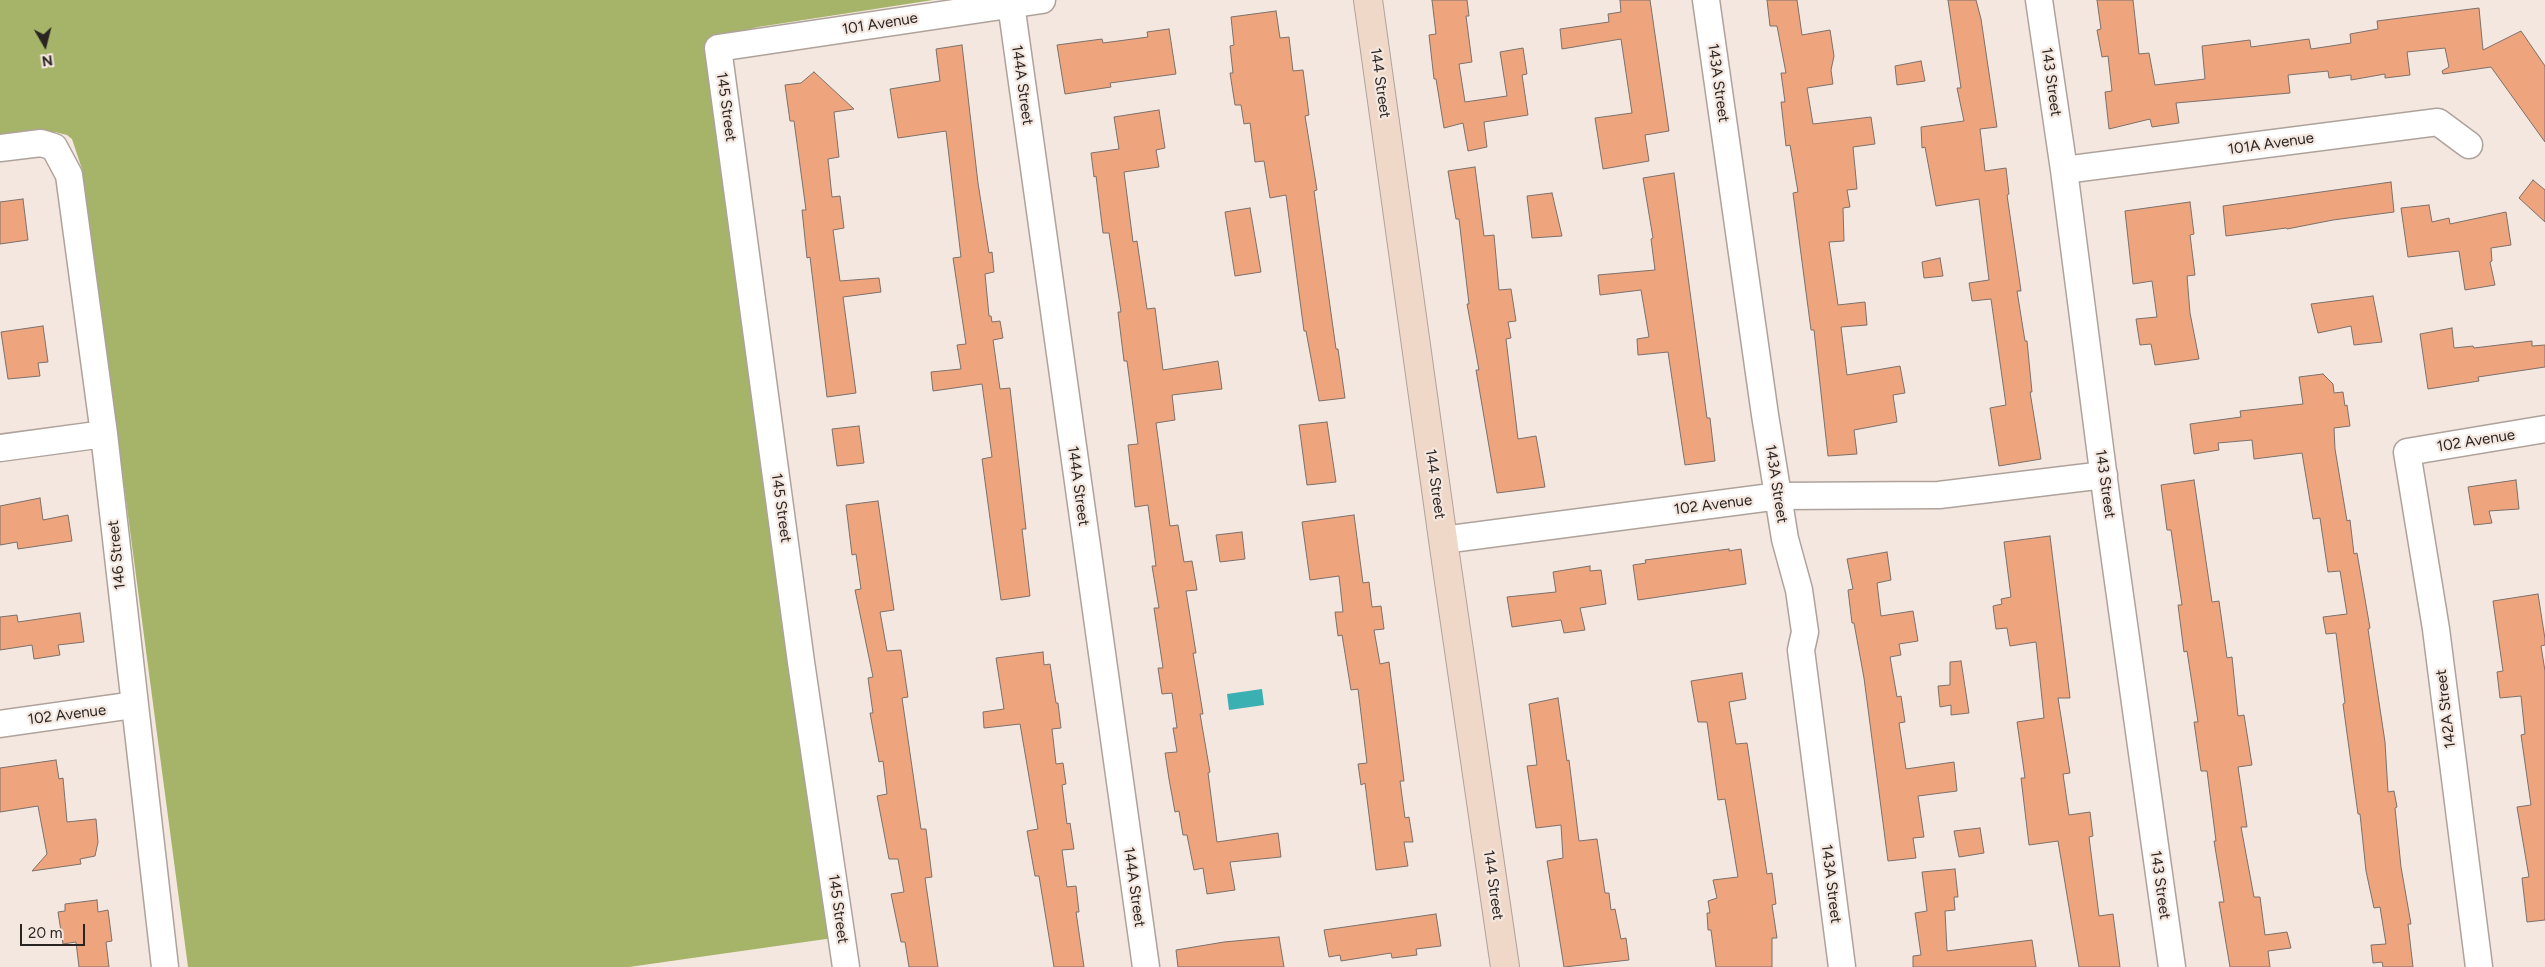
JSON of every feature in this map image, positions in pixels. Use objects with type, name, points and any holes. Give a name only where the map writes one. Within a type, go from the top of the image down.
[{"type":"main road","name":"144 Street","points":[[1368,0],[1443,540],[1506,967]]},
{"type":"street","name":"101 Avenue","points":[[718,48],[1042,0]]},
{"type":"street","name":"143A Street","points":[[1706,0],[1765,415],[1785,539],[1799,590],[1805,632],[1801,650],[1842,967]]},
{"type":"street","name":"143 Street","points":[[2039,0],[2064,170],[2172,967]]},
{"type":"street","name":"144A Street","points":[[1011,4],[1146,967]]},
{"type":"street","name":"145 Street","points":[[718,48],[802,662],[846,967]]},
{"type":"street","name":"101A Avenue","points":[[2064,170],[2438,122],[2470,145]]},
{"type":"street","name":"146 Street","points":[[0,148],[41,143],[54,147],[69,175],[104,434],[164,967]]},
{"type":"street","name":"102 Avenue","points":[[2407,452],[2545,429]]},
{"type":"street","points":[[0,448],[104,434]]},
{"type":"street","name":"142A Street","points":[[2407,452],[2436,629],[2479,967]]},
{"type":"street","name":"102 Avenue","points":[[1443,540],[1779,496],[1939,495],[2104,475]]},
{"type":"street","name":"102 Avenue","points":[[0,724],[134,705]]},
{"type":"green space","points":[[0,0],[933,0],[758,27],[739,32],[729,41],[833,938],[629,967],[188,967],[82,169],[72,139],[67,135],[55,132],[0,140]]},
{"type":"water","points":[[1262,689],[1264,705],[1229,710],[1227,694]]},
{"type":"building","points":[[1432,0],[1467,0],[1469,16],[1466,16],[1472,62],[1459,64],[1465,102],[1507,96],[1500,52],[1523,48],[1527,74],[1522,75],[1528,115],[1484,122],[1487,147],[1468,151],[1463,123],[1444,128],[1436,79],[1434,79],[1429,35],[1436,34]]},
{"type":"building","points":[[1620,0],[1650,0],[1669,131],[1645,135],[1649,161],[1603,169],[1595,118],[1632,113],[1621,39],[1562,49],[1560,29],[1609,22],[1608,14],[1621,12]]},
{"type":"building","points":[[1767,0],[1797,0],[1802,35],[1830,30],[1834,56],[1831,70],[1833,84],[1807,88],[1813,124],[1871,117],[1875,144],[1853,147],[1857,189],[1847,190],[1850,207],[1843,208],[1844,241],[1829,242],[1838,305],[1865,302],[1867,325],[1841,327],[1847,375],[1900,366],[1905,393],[1893,395],[1897,422],[1854,430],[1857,454],[1828,456],[1814,330],[1811,330],[1793,193],[1798,192],[1790,145],[1786,146],[1781,102],[1785,102],[1781,73],[1786,73],[1777,26],[1770,26]]},
{"type":"building","points":[[1948,0],[1976,0],[1981,19],[1997,127],[1980,129],[1985,171],[2006,168],[2009,194],[2007,195],[2021,291],[2017,291],[2025,341],[2027,341],[2032,392],[2030,392],[2041,459],[1999,466],[1990,408],[2006,405],[1991,299],[1972,301],[1969,283],[1989,280],[1979,199],[1936,206],[1925,147],[1922,148],[1921,127],[1964,121],[1957,88],[1961,88]]},
{"type":"building","points":[[2097,0],[2133,0],[2139,54],[2149,53],[2155,85],[2205,79],[2202,46],[2250,40],[2251,47],[2309,39],[2311,49],[2351,43],[2350,34],[2378,29],[2377,21],[2479,8],[2483,50],[2521,31],[2545,66],[2545,142],[2491,67],[2443,74],[2442,71],[2449,67],[2445,48],[2407,52],[2410,75],[2385,78],[2385,74],[2351,80],[2351,75],[2329,78],[2328,71],[2288,75],[2290,93],[2176,103],[2179,123],[2152,127],[2150,119],[2109,129],[2105,92],[2112,91],[2108,56],[2102,57],[2097,30],[2101,29]]},
{"type":"building","points":[[1276,11],[1280,38],[1289,37],[1293,71],[1303,70],[1309,115],[1305,116],[1317,190],[1314,191],[1336,349],[1338,349],[1345,398],[1319,401],[1306,331],[1304,331],[1286,195],[1270,198],[1264,161],[1255,162],[1250,123],[1244,124],[1241,105],[1235,105],[1230,73],[1233,73],[1230,46],[1234,45],[1231,17]]},
{"type":"building","points":[[1169,29],[1176,74],[1110,83],[1111,87],[1065,94],[1057,45],[1102,39],[1103,43],[1148,37],[1147,32]]},
{"type":"building","points":[[962,45],[978,183],[989,253],[992,252],[994,272],[985,274],[989,316],[991,316],[992,322],[1000,321],[1003,338],[993,340],[1000,389],[1010,388],[1026,529],[1022,529],[1030,596],[1001,600],[982,459],[992,457],[982,384],[933,391],[931,372],[961,369],[957,345],[966,344],[953,258],[961,257],[946,131],[898,138],[890,89],[940,81],[936,49]]},
{"type":"building","points":[[1921,61],[1925,81],[1897,85],[1895,66]]},
{"type":"building","points":[[814,72],[854,109],[834,112],[839,157],[828,159],[832,197],[840,196],[844,228],[833,230],[840,281],[879,278],[881,292],[843,297],[856,393],[827,397],[810,257],[807,258],[802,210],[806,210],[794,121],[790,121],[785,85],[801,83]]},
{"type":"building","points":[[1159,110],[1165,148],[1156,150],[1159,167],[1124,172],[1133,242],[1137,241],[1147,309],[1155,308],[1163,370],[1218,361],[1222,389],[1172,395],[1175,420],[1156,423],[1170,526],[1178,525],[1184,562],[1192,561],[1197,590],[1186,591],[1196,653],[1193,653],[1203,714],[1200,714],[1210,772],[1208,773],[1217,842],[1278,833],[1281,857],[1230,862],[1235,890],[1207,894],[1203,868],[1194,870],[1187,835],[1183,835],[1179,811],[1175,812],[1169,779],[1165,753],[1177,752],[1173,728],[1177,728],[1172,693],[1162,694],[1158,668],[1163,668],[1154,608],[1159,608],[1152,566],[1156,566],[1148,505],[1135,507],[1128,445],[1138,444],[1127,361],[1124,361],[1118,312],[1121,312],[1109,233],[1103,233],[1096,176],[1094,177],[1091,153],[1119,149],[1114,117]]},
{"type":"building","points":[[1475,167],[1484,236],[1494,235],[1499,290],[1511,289],[1516,321],[1508,322],[1511,338],[1506,339],[1518,439],[1536,436],[1545,487],[1497,493],[1476,370],[1479,370],[1467,304],[1469,304],[1459,219],[1456,219],[1448,171]]},
{"type":"building","points":[[1674,173],[1707,418],[1710,418],[1715,461],[1685,465],[1668,352],[1638,355],[1637,339],[1649,337],[1641,290],[1600,295],[1598,275],[1655,270],[1651,239],[1653,238],[1643,178]]},
{"type":"building","points":[[2533,180],[2545,190],[2545,222],[2519,198]]},
{"type":"building","points":[[2391,182],[2394,212],[2333,220],[2287,229],[2226,236],[2223,206]]},
{"type":"building","points":[[1552,193],[1562,236],[1532,238],[1527,196]]},
{"type":"building","points":[[23,199],[28,240],[0,244],[0,202]]},
{"type":"building","points":[[2190,202],[2194,234],[2190,235],[2195,275],[2187,276],[2190,313],[2199,359],[2155,365],[2151,344],[2140,345],[2136,319],[2157,317],[2152,281],[2133,284],[2125,211]]},
{"type":"building","points":[[2429,205],[2432,222],[2449,218],[2450,224],[2506,212],[2511,245],[2491,248],[2492,261],[2490,262],[2495,285],[2465,290],[2459,251],[2408,257],[2401,208]]},
{"type":"building","points":[[1250,208],[1261,272],[1235,276],[1225,212]]},
{"type":"building","points":[[1940,258],[1943,276],[1924,278],[1922,262]]},
{"type":"building","points":[[2373,296],[2382,342],[2354,345],[2351,326],[2318,333],[2311,304]]},
{"type":"building","points":[[43,326],[48,362],[38,363],[40,376],[8,379],[1,332]]},
{"type":"building","points":[[2452,328],[2454,348],[2473,346],[2474,348],[2532,341],[2532,346],[2545,345],[2545,367],[2478,377],[2479,381],[2428,389],[2420,334]]},
{"type":"building","points":[[2323,374],[2333,384],[2334,393],[2343,392],[2345,406],[2347,405],[2350,426],[2334,428],[2335,449],[2347,521],[2350,520],[2354,554],[2357,553],[2370,628],[2368,629],[2385,742],[2388,792],[2394,791],[2397,807],[2395,808],[2401,867],[2411,924],[2408,924],[2413,967],[2383,967],[2382,962],[2373,963],[2371,945],[2386,944],[2380,907],[2374,908],[2366,871],[2360,814],[2358,814],[2343,704],[2345,703],[2336,633],[2326,634],[2323,617],[2347,614],[2340,571],[2328,572],[2320,518],[2313,519],[2302,453],[2254,459],[2252,440],[2218,443],[2219,450],[2194,454],[2190,424],[2241,417],[2240,411],[2303,404],[2299,377]]},
{"type":"building","points":[[1327,422],[1336,482],[1307,485],[1299,425]]},
{"type":"building","points":[[859,426],[864,463],[837,466],[832,429]]},
{"type":"building","points":[[2194,480],[2212,602],[2219,601],[2227,658],[2232,657],[2238,716],[2244,715],[2252,765],[2238,767],[2247,827],[2241,827],[2254,897],[2260,897],[2265,935],[2287,932],[2291,948],[2268,951],[2270,967],[2230,967],[2219,902],[2224,902],[2214,841],[2216,841],[2207,771],[2201,771],[2194,722],[2198,722],[2187,651],[2184,652],[2178,605],[2182,605],[2171,530],[2167,530],[2161,485]]},
{"type":"building","points":[[2516,480],[2519,509],[2489,511],[2492,523],[2474,525],[2468,487]]},
{"type":"building","points":[[40,498],[43,520],[68,515],[72,541],[18,549],[17,542],[0,545],[0,506]]},
{"type":"building","points":[[878,501],[894,610],[880,612],[887,651],[901,650],[908,697],[902,698],[921,829],[926,829],[932,877],[925,878],[938,967],[909,967],[905,942],[901,942],[891,894],[904,892],[898,859],[889,859],[877,796],[887,794],[883,761],[879,762],[870,713],[873,713],[868,678],[873,677],[855,590],[861,589],[856,554],[852,555],[846,505]]},
{"type":"building","points":[[1354,515],[1363,583],[1369,582],[1372,607],[1381,606],[1384,629],[1374,630],[1380,664],[1389,662],[1404,781],[1400,781],[1405,818],[1409,817],[1413,842],[1404,842],[1408,866],[1376,870],[1365,783],[1361,785],[1358,764],[1367,763],[1358,689],[1351,690],[1342,635],[1338,636],[1335,612],[1343,612],[1339,576],[1310,580],[1302,522]]},
{"type":"building","points":[[1242,532],[1245,559],[1220,562],[1216,535]]},
{"type":"building","points":[[2050,536],[2070,698],[2058,698],[2070,773],[2063,774],[2069,815],[2090,812],[2093,836],[2089,837],[2099,916],[2113,914],[2120,967],[2079,967],[2058,841],[2029,845],[2021,778],[2025,778],[2017,722],[2044,718],[2036,642],[2010,646],[2007,628],[1996,629],[1993,606],[2002,604],[2001,599],[2011,597],[2004,542]]},
{"type":"building","points":[[1729,549],[1729,551],[1741,549],[1746,584],[1638,600],[1633,565],[1646,563],[1645,560]]},
{"type":"building","points":[[1887,552],[1891,580],[1877,583],[1881,616],[1913,611],[1918,641],[1899,644],[1901,655],[1890,657],[1897,697],[1901,696],[1905,722],[1899,723],[1906,769],[1954,762],[1957,791],[1918,796],[1924,837],[1913,838],[1916,858],[1888,861],[1864,678],[1854,623],[1852,623],[1848,590],[1853,589],[1847,559]]},
{"type":"building","points":[[1590,566],[1590,571],[1601,570],[1606,604],[1580,608],[1585,630],[1564,633],[1561,620],[1512,627],[1507,597],[1556,592],[1553,572]]},
{"type":"building","points":[[2538,594],[2545,639],[2545,645],[2541,646],[2545,671],[2545,920],[2527,922],[2522,878],[2529,877],[2517,807],[2531,805],[2521,735],[2525,734],[2521,696],[2500,698],[2497,672],[2503,671],[2493,601]]},
{"type":"building","points":[[80,613],[84,642],[58,645],[60,655],[34,659],[32,645],[0,650],[0,617],[17,615],[18,622]]},
{"type":"building","points":[[1043,652],[1044,665],[1050,664],[1056,703],[1058,703],[1061,728],[1052,729],[1056,764],[1063,763],[1066,784],[1062,785],[1067,824],[1070,823],[1074,849],[1062,850],[1067,887],[1076,886],[1079,912],[1076,912],[1084,967],[1054,967],[1039,876],[1035,876],[1027,831],[1038,829],[1020,724],[984,728],[983,712],[1004,709],[996,658]]},
{"type":"building","points":[[1961,661],[1969,713],[1951,715],[1951,705],[1940,707],[1938,686],[1950,685],[1950,662]]},
{"type":"building","points":[[1742,673],[1746,699],[1729,702],[1736,744],[1747,743],[1767,874],[1772,873],[1776,904],[1772,905],[1777,938],[1772,938],[1772,967],[1716,967],[1711,930],[1708,930],[1707,913],[1710,913],[1708,901],[1717,898],[1713,880],[1738,877],[1725,799],[1718,800],[1707,722],[1698,722],[1691,681]]},
{"type":"building","points":[[1558,698],[1567,761],[1569,760],[1579,841],[1597,839],[1605,893],[1609,893],[1611,910],[1615,909],[1621,939],[1626,938],[1629,960],[1564,967],[1547,861],[1563,858],[1561,825],[1536,828],[1527,766],[1537,765],[1529,704]]},
{"type":"building","points":[[56,760],[59,779],[63,778],[67,822],[96,819],[98,842],[95,856],[80,859],[81,864],[32,871],[47,854],[38,806],[0,812],[0,768]]},
{"type":"building","points":[[1980,828],[1984,853],[1959,857],[1954,831]]},
{"type":"building","points":[[1955,869],[1958,897],[1954,897],[1955,910],[1945,911],[1947,951],[2032,940],[2036,967],[1913,967],[1913,956],[1921,955],[1915,913],[1927,911],[1922,872]]},
{"type":"building","points":[[97,900],[98,912],[108,910],[112,941],[106,942],[109,967],[79,967],[76,942],[63,944],[58,912],[65,911],[65,904]]},
{"type":"building","points":[[1436,914],[1441,946],[1416,949],[1417,955],[1392,958],[1391,953],[1341,961],[1340,955],[1329,957],[1324,930]]},
{"type":"building","points":[[1279,937],[1284,967],[1178,967],[1176,950],[1224,942]]}]
